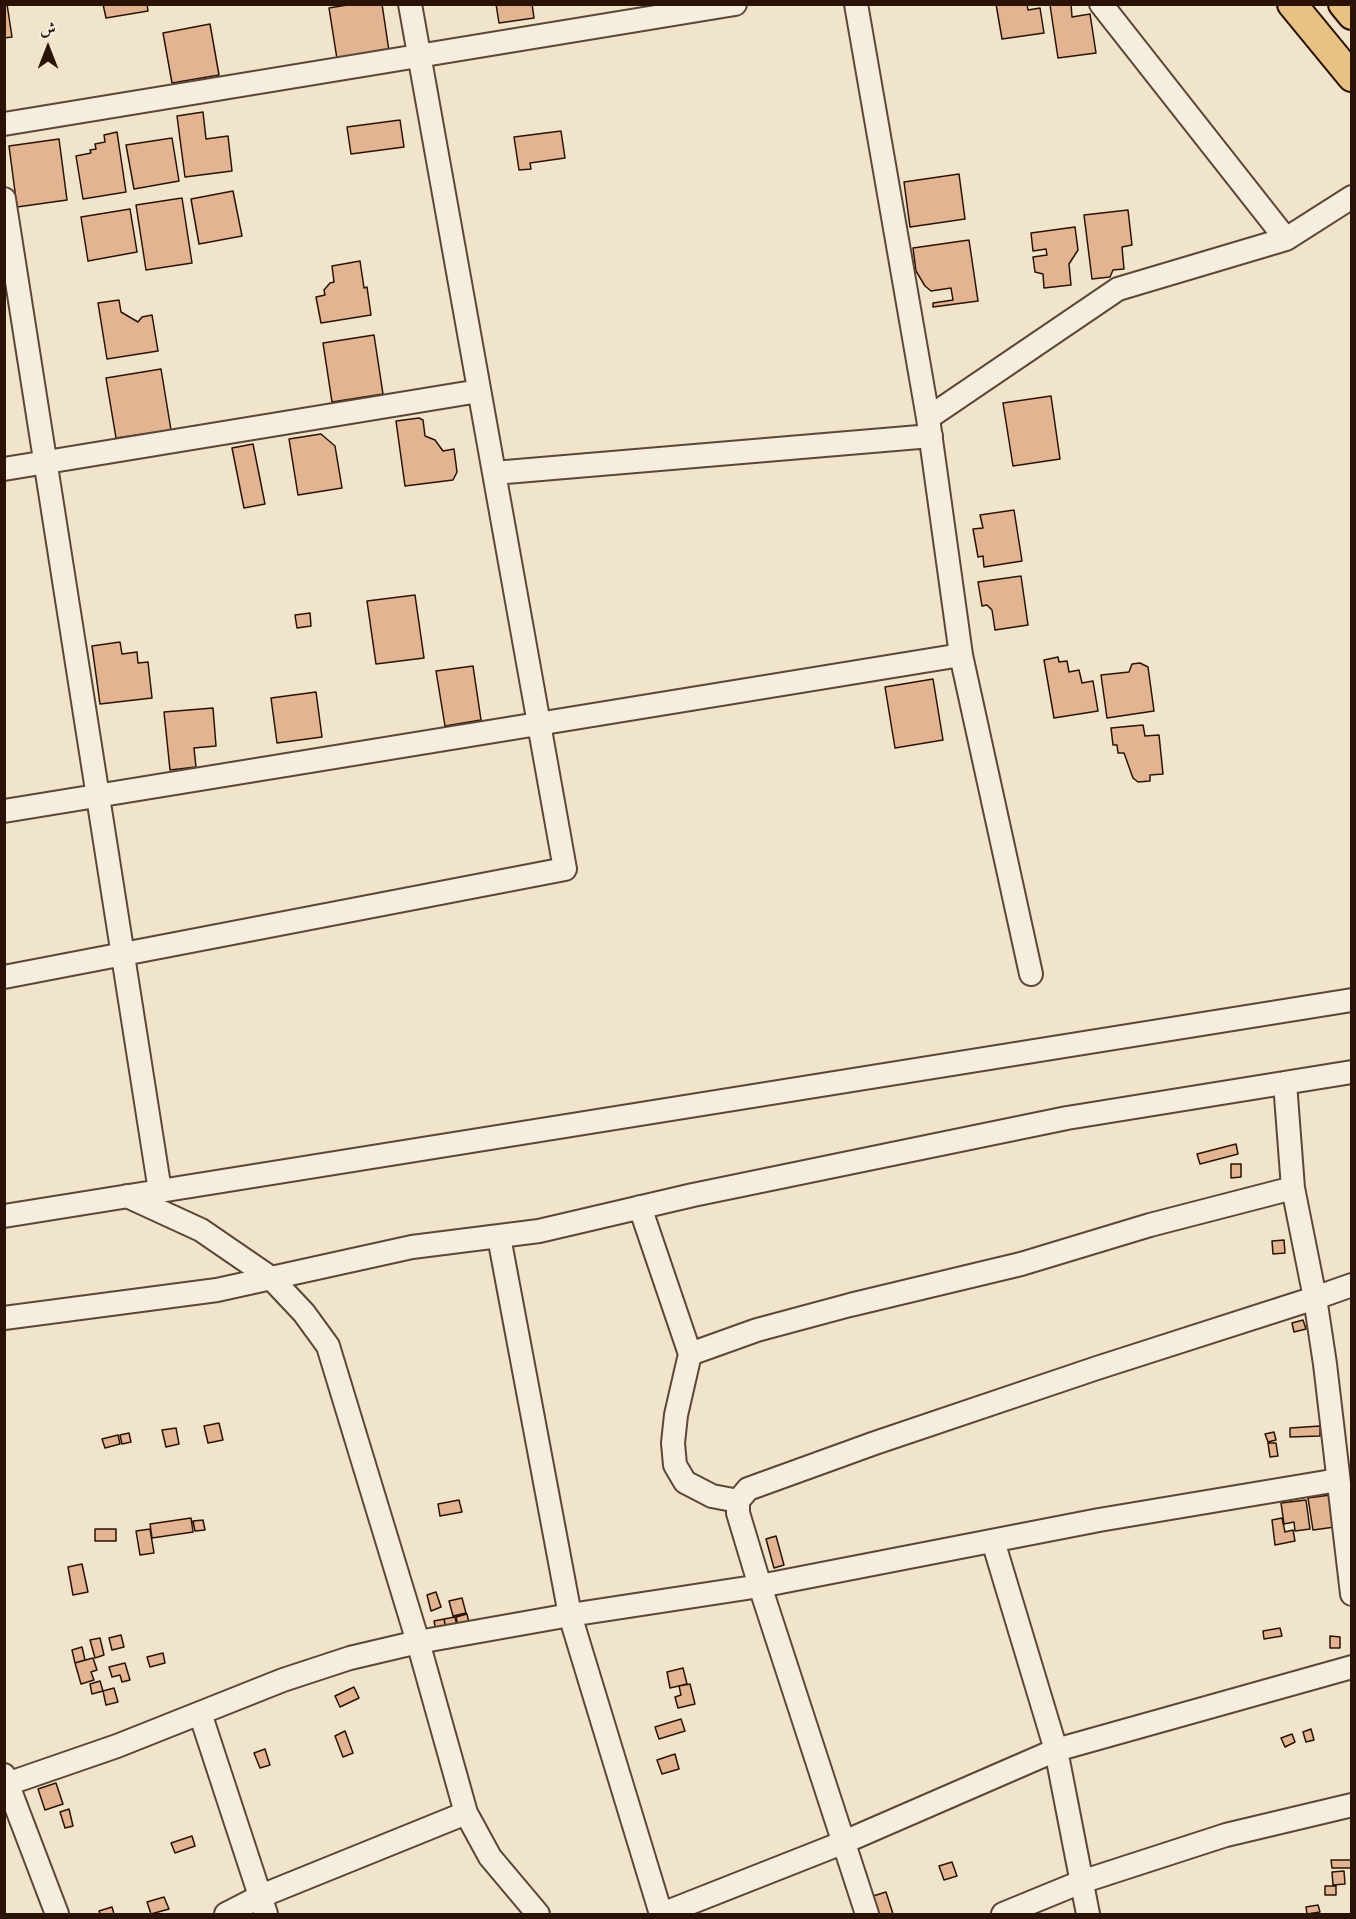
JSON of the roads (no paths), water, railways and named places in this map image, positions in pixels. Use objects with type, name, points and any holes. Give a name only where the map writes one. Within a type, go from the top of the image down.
[{"type":"main road","points":[[1292,4],[1352,77]]},
{"type":"main road","points":[[1343,4],[1352,15]]},
{"type":"street","points":[[4,977],[565,869],[410,4]]},
{"type":"street","points":[[4,124],[735,4]]},
{"type":"street","points":[[856,4],[929,427],[961,655],[1031,974]]},
{"type":"street","points":[[1101,4],[1286,239]]},
{"type":"street","points":[[494,473],[929,427],[1118,289],[1286,239],[1352,197]]},
{"type":"street","points":[[4,199],[160,1191]]},
{"type":"street","points":[[4,469],[479,391]]},
{"type":"street","points":[[4,811],[961,655]]},
{"type":"street","points":[[4,1215],[1352,1000]]},
{"type":"street","points":[[4,1318],[217,1290],[412,1247],[539,1231],[874,1156],[1067,1118],[1352,1072]]},
{"type":"street","points":[[1285,1083],[1293,1188],[1315,1298],[1325,1364],[1352,1594]]},
{"type":"street","points":[[690,1354],[757,1330],[1021,1263],[1150,1225],[1293,1188]]},
{"type":"street","points":[[128,1196],[201,1230],[271,1278],[304,1313],[328,1346],[418,1642],[466,1813],[490,1857],[538,1914]]},
{"type":"street","points":[[640,1207],[690,1354],[676,1415],[673,1443],[675,1465],[684,1482],[712,1496],[738,1501]]},
{"type":"street","points":[[499,1236],[570,1615],[662,1914],[842,1843],[1056,1750],[1352,1667]]},
{"type":"street","points":[[867,1914],[760,1586],[738,1513],[738,1501],[748,1489],[875,1443],[1352,1285]]},
{"type":"street","points":[[57,1914],[5,1781],[117,1746],[283,1680],[350,1658],[418,1642],[570,1615],[760,1586],[1100,1520],[1338,1480]]},
{"type":"street","points":[[993,1541],[1056,1750],[1088,1914]]},
{"type":"street","points":[[200,1713],[263,1905]]},
{"type":"street","points":[[1003,1914],[1081,1882],[1226,1835],[1352,1804]]},
{"type":"street","points":[[226,1914],[263,1905],[466,1813]]}]
